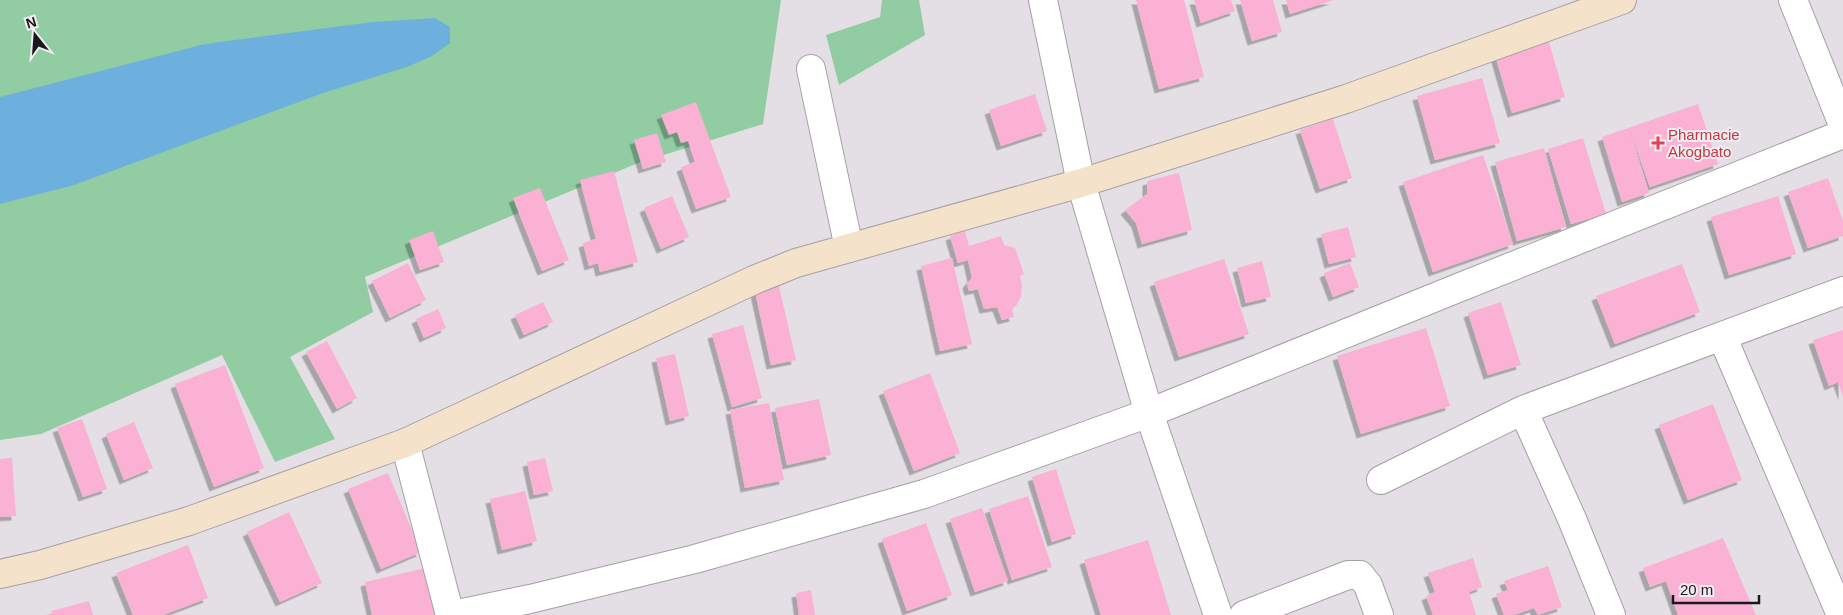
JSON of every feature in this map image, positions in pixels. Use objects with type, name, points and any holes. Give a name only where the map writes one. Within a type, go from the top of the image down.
[{"type":"street","points":[[1043,0],[1081,183],[1149,413],[1218,615]]},
{"type":"street","points":[[0,574],[40,565],[189,521],[405,443],[754,280],[796,264],[1081,183],[1346,99],[1622,0]]},
{"type":"street","points":[[1792,0],[1843,125]]},
{"type":"street","points":[[811,68],[849,248]]},
{"type":"street","points":[[405,443],[452,615],[530,599],[694,559],[924,494],[1149,413],[1843,134]]},
{"type":"street","points":[[1380,480],[1523,410],[1843,291]]},
{"type":"street","points":[[1722,336],[1840,615]]},
{"type":"street","points":[[1523,410],[1572,519],[1611,615]]},
{"type":"street","points":[[1244,615],[1348,575],[1360,575],[1368,585],[1379,615]]},
{"type":"green space","points":[[0,0],[781,0],[763,124],[638,163],[365,277],[373,312],[290,357],[335,439],[275,462],[222,355],[41,434],[0,440]]},
{"type":"green space","points":[[882,0],[919,0],[925,35],[839,85],[826,35],[880,17]]},
{"type":"water","points":[[435,18],[450,27],[450,43],[432,56],[407,67],[323,93],[74,185],[0,204],[0,97],[205,44],[373,22]]},
{"type":"building","points":[[1136,0],[1184,0],[1204,77],[1159,89]]},
{"type":"building","points":[[1194,0],[1231,0],[1235,11],[1201,23]]},
{"type":"building","points":[[1240,0],[1273,0],[1282,32],[1252,41]]},
{"type":"building","points":[[1286,0],[1334,0],[1290,14]]},
{"type":"building","points":[[1548,39],[1565,97],[1512,113],[1495,55]]},
{"type":"building","points":[[1482,78],[1500,143],[1435,160],[1417,96]]},
{"type":"building","points":[[1035,94],[1047,131],[1001,146],[989,110]]},
{"type":"building","points":[[696,102],[731,197],[696,209],[681,167],[695,162],[688,141],[681,143],[677,132],[669,135],[661,115]]},
{"type":"building","points":[[1698,104],[1718,164],[1650,187],[1630,131],[1649,193],[1622,202],[1602,137]]},
{"type":"building","points":[[1333,119],[1352,178],[1320,189],[1300,130]]},
{"type":"building","points":[[657,133],[666,162],[643,169],[634,140]]},
{"type":"building","points":[[1583,138],[1606,214],[1571,224],[1548,149]]},
{"type":"building","points":[[1544,148],[1566,227],[1517,241],[1495,162]]},
{"type":"building","points":[[1483,155],[1513,244],[1433,272],[1403,182]]},
{"type":"building","points":[[614,171],[638,262],[600,272],[598,263],[589,266],[583,243],[596,239],[580,180]]},
{"type":"building","points":[[1179,173],[1192,230],[1142,244],[1136,223],[1125,210],[1147,194],[1147,181]]},
{"type":"building","points":[[1828,178],[1843,221],[1843,236],[1808,248],[1788,192]]},
{"type":"building","points":[[540,188],[569,260],[542,271],[513,198]]},
{"type":"building","points":[[672,196],[689,237],[661,249],[644,208]]},
{"type":"building","points":[[1778,196],[1796,254],[1729,275],[1711,217]]},
{"type":"building","points":[[1348,227],[1356,257],[1329,264],[1321,234]]},
{"type":"building","points":[[433,231],[444,262],[420,270],[409,240]]},
{"type":"building","points":[[965,231],[969,246],[1001,236],[1004,245],[1015,248],[1024,274],[1020,276],[1022,285],[1021,297],[1016,306],[1012,308],[1014,317],[1002,320],[997,307],[984,309],[978,289],[969,291],[967,284],[972,278],[968,260],[958,263],[950,236]]},
{"type":"building","points":[[952,258],[972,344],[940,351],[921,266]]},
{"type":"building","points":[[1224,259],[1249,334],[1179,357],[1154,282]]},
{"type":"building","points":[[1262,261],[1271,297],[1246,303],[1237,268]]},
{"type":"building","points":[[408,263],[426,300],[390,318],[372,281]]},
{"type":"building","points":[[1350,263],[1359,287],[1333,297],[1324,273]]},
{"type":"building","points":[[1682,264],[1700,312],[1615,344],[1596,296]]},
{"type":"building","points":[[778,282],[796,360],[771,365],[754,287]]},
{"type":"building","points":[[543,302],[553,322],[524,335],[515,315]]},
{"type":"building","points":[[1501,302],[1521,365],[1488,375],[1468,313]]},
{"type":"building","points":[[438,309],[446,328],[424,338],[416,319]]},
{"type":"building","points":[[743,325],[762,398],[732,407],[712,334]]},
{"type":"building","points":[[1426,328],[1450,406],[1361,434],[1337,356]]},
{"type":"building","points":[[1843,330],[1843,396],[1838,382],[1829,386],[1813,340]]},
{"type":"building","points":[[327,341],[357,398],[337,409],[306,352]]},
{"type":"building","points":[[675,354],[689,416],[670,421],[656,358]]},
{"type":"building","points":[[225,365],[264,468],[214,487],[175,384]]},
{"type":"building","points":[[930,373],[960,453],[914,471],[883,391]]},
{"type":"building","points":[[819,399],[831,455],[787,465],[775,408]]},
{"type":"building","points":[[769,403],[784,480],[745,488],[730,410]]},
{"type":"building","points":[[1713,404],[1742,480],[1688,500],[1659,425]]},
{"type":"building","points":[[82,419],[107,489],[83,497],[57,428]]},
{"type":"building","points":[[134,422],[153,468],[124,480],[106,434]]},
{"type":"building","points":[[12,458],[16,516],[0,517],[0,459]]},
{"type":"building","points":[[545,458],[553,491],[534,495],[527,462]]},
{"type":"building","points":[[1056,469],[1076,534],[1052,542],[1032,477]]},
{"type":"building","points":[[388,473],[421,552],[381,569],[348,489]]},
{"type":"building","points":[[525,491],[537,541],[502,550],[490,499]]},
{"type":"building","points":[[1028,496],[1052,567],[1012,580],[989,509]]},
{"type":"building","points":[[982,508],[1008,581],[975,592],[950,519]]},
{"type":"building","points":[[289,512],[322,583],[280,602],[247,532]]},
{"type":"building","points":[[926,523],[952,595],[907,611],[882,539]]},
{"type":"building","points":[[1723,538],[1756,615],[1678,615],[1666,581],[1650,587],[1643,568]]},
{"type":"building","points":[[1148,540],[1171,615],[1101,615],[1084,560]]},
{"type":"building","points":[[188,545],[208,598],[163,615],[133,615],[116,573]]},
{"type":"building","points":[[1473,558],[1482,587],[1469,592],[1476,615],[1433,615],[1426,596],[1435,592],[1428,573]]},
{"type":"building","points":[[1548,566],[1562,607],[1538,615],[1534,608],[1514,615],[1504,615],[1496,594],[1508,590],[1504,581]]},
{"type":"building","points":[[430,567],[441,615],[372,615],[365,582]]},
{"type":"building","points":[[811,590],[815,615],[799,615],[796,593]]},
{"type":"building","points":[[89,601],[93,615],[52,615],[51,611]]},
{"type":"place","name":"Pharmacie Akogbato","points":[[1658,143]]}]
